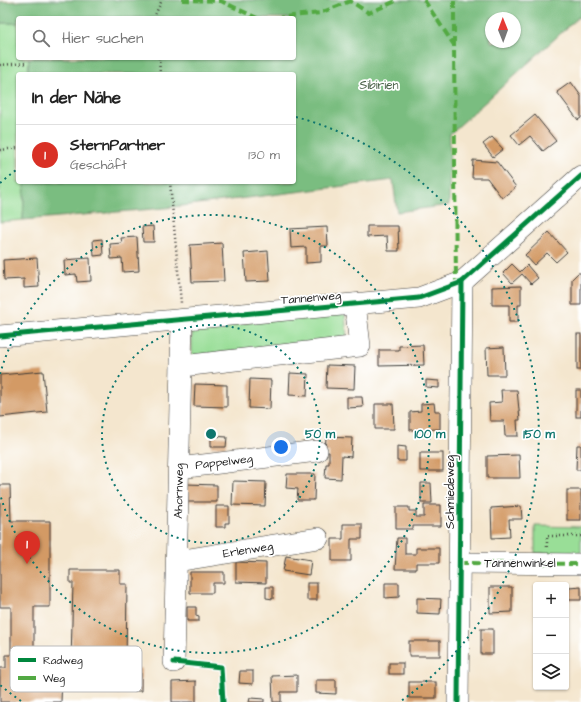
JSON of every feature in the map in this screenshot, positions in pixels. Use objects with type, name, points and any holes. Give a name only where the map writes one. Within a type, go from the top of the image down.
[{"type":"street","name":"Tannenweg","points":[[0,336],[419,298],[462,282],[581,176]]},
{"type":"street","name":"Schmiedeweg","points":[[458,702],[462,282]]},
{"type":"street","points":[[182,366],[360,346],[355,304]]},
{"type":"street","name":"Ahornweg","points":[[174,662],[182,320]]},
{"type":"street","name":"Pappelweg","points":[[179,468],[317,451]]},
{"type":"street","name":"Erlenweg","points":[[177,561],[318,538]]},
{"type":"street","name":"Tannenwinkel","points":[[460,563],[581,564]]},
{"type":"path","points":[[155,16],[162,0]]},
{"type":"path","points":[[159,60],[160,72]]},
{"type":"path","points":[[0,65],[26,63]]},
{"type":"path","points":[[0,150],[16,148]]},
{"type":"path","points":[[170,184],[182,320]]},
{"type":"path","points":[[547,563],[547,536],[581,536]]},
{"type":"green space","name":"Sibirien","points":[[39,0],[581,0],[581,15],[450,134],[449,205],[397,212],[393,180],[165,208],[23,220],[25,184],[296,184],[296,72],[28,72],[29,60],[296,60],[296,16],[16,16],[16,23],[0,23],[0,2]]},
{"type":"green space","points":[[0,23],[16,23],[16,60],[29,60],[28,72],[16,72],[16,184],[25,184],[23,220],[0,222]]},
{"type":"green space","points":[[345,313],[347,338],[192,356],[192,328]]},
{"type":"green space","points":[[535,526],[581,527],[581,553],[535,553]]},
{"type":"building","points":[[571,82],[581,96],[581,118],[578,120],[557,92]]},
{"type":"building","points":[[535,115],[556,141],[543,151],[530,136],[519,145],[511,135]]},
{"type":"building","points":[[492,137],[503,149],[493,157],[483,144]]},
{"type":"building","points":[[473,160],[497,162],[516,187],[502,198],[487,178],[472,178]]},
{"type":"building","points":[[153,226],[154,242],[143,242],[142,227]]},
{"type":"building","points":[[367,226],[398,226],[399,251],[388,251],[387,236],[367,237]]},
{"type":"building","points":[[327,227],[328,246],[321,246],[321,262],[306,263],[306,247],[291,248],[290,229]]},
{"type":"building","points":[[549,232],[567,252],[556,262],[547,253],[534,265],[525,255]]},
{"type":"building","points":[[137,237],[139,271],[123,272],[122,258],[111,259],[110,244],[122,243],[121,238]]},
{"type":"building","points":[[102,239],[103,255],[94,256],[93,240]]},
{"type":"building","points":[[222,243],[224,281],[192,282],[190,245]]},
{"type":"building","points":[[268,251],[270,281],[246,282],[244,253]]},
{"type":"building","points":[[37,258],[39,287],[24,288],[24,279],[4,280],[3,260]]},
{"type":"building","points":[[90,258],[91,281],[77,282],[76,274],[65,275],[64,260]]},
{"type":"building","points":[[512,264],[520,272],[527,265],[538,278],[531,284],[522,274],[512,283],[503,273]]},
{"type":"building","points":[[578,273],[581,273],[581,305],[572,305],[572,279]]},
{"type":"building","points":[[521,286],[521,305],[518,305],[518,322],[509,322],[509,305],[492,305],[492,287]]},
{"type":"building","points":[[577,334],[581,334],[581,370],[577,370]]},
{"type":"building","points":[[423,345],[424,365],[379,366],[379,350],[399,350],[399,346]]},
{"type":"building","points":[[504,347],[505,375],[487,375],[486,348]]},
{"type":"building","points":[[327,365],[355,366],[354,389],[326,388]]},
{"type":"building","points":[[43,371],[47,412],[0,417],[0,375]]},
{"type":"building","points":[[290,373],[308,374],[307,396],[289,395]]},
{"type":"building","points":[[250,379],[271,380],[270,409],[249,408]]},
{"type":"building","points":[[426,380],[439,381],[439,388],[426,387]]},
{"type":"building","points":[[195,384],[227,385],[227,407],[194,406]]},
{"type":"building","points":[[501,390],[517,390],[520,420],[517,420],[518,436],[505,436],[504,421],[490,421],[489,403],[502,402]]},
{"type":"building","points":[[576,390],[581,390],[581,417],[576,417]]},
{"type":"building","points":[[347,397],[362,397],[363,407],[347,408]]},
{"type":"building","points":[[434,403],[435,411],[440,411],[440,429],[410,430],[410,412],[421,411],[421,404]]},
{"type":"building","points":[[375,404],[393,404],[394,429],[375,429]]},
{"type":"building","points":[[211,436],[227,437],[226,447],[211,447]]},
{"type":"building","points":[[326,437],[352,438],[351,457],[342,456],[341,479],[325,478],[326,464],[329,464],[329,452],[325,452]]},
{"type":"building","points":[[577,445],[581,445],[581,470],[576,470]]},
{"type":"building","points":[[397,446],[406,447],[406,461],[397,461]]},
{"type":"building","points":[[420,453],[443,453],[443,471],[420,471]]},
{"type":"building","points":[[519,455],[520,478],[487,478],[487,456]]},
{"type":"building","points":[[287,474],[315,474],[314,500],[297,500],[298,489],[286,488]]},
{"type":"building","points":[[233,481],[266,482],[265,506],[232,505]]},
{"type":"building","points":[[421,483],[431,483],[432,503],[421,503]]},
{"type":"building","points":[[186,484],[217,485],[217,502],[186,502]]},
{"type":"building","points":[[0,485],[10,485],[11,521],[50,521],[50,607],[34,607],[34,646],[11,646],[11,607],[0,607]]},
{"type":"building","points":[[567,490],[581,490],[581,520],[567,520]]},
{"type":"building","points":[[424,505],[441,505],[441,526],[413,526],[413,529],[396,529],[396,507],[409,507],[409,511],[416,511],[416,517],[424,517]]},
{"type":"building","points":[[216,506],[229,506],[229,523],[225,523],[225,527],[216,527]]},
{"type":"building","points":[[521,506],[522,519],[509,519],[510,537],[492,538],[491,508]]},
{"type":"building","points":[[343,524],[362,524],[362,539],[351,539],[351,561],[332,561],[332,539],[343,539]]},
{"type":"building","points":[[397,538],[405,538],[405,554],[416,554],[416,548],[439,548],[439,563],[416,563],[416,569],[395,569]]},
{"type":"building","points":[[286,556],[311,560],[309,575],[283,571]]},
{"type":"building","points":[[236,562],[266,563],[266,583],[236,582]]},
{"type":"building","points":[[70,570],[120,570],[120,584],[127,584],[126,646],[71,646],[73,583],[70,583]]},
{"type":"building","points":[[190,572],[224,572],[224,583],[213,583],[213,593],[190,593]]},
{"type":"building","points":[[307,583],[317,583],[317,600],[307,600]]},
{"type":"building","points":[[385,583],[399,583],[399,597],[385,598]]},
{"type":"building","points":[[266,587],[273,587],[273,599],[266,598]]},
{"type":"building","points":[[490,587],[512,587],[512,612],[490,613]]},
{"type":"building","points":[[581,587],[581,600],[569,600],[569,588]]},
{"type":"building","points":[[417,598],[441,599],[440,614],[417,613]]},
{"type":"building","points":[[187,607],[196,607],[196,616],[199,617],[199,621],[187,621]]},
{"type":"building","points":[[481,629],[493,629],[493,654],[481,654]]},
{"type":"building","points":[[409,641],[440,641],[440,656],[409,656]]},
{"type":"building","points":[[6,655],[10,655],[10,692],[61,692],[61,702],[0,702],[0,668],[6,668]]},
{"type":"building","points":[[389,663],[403,663],[403,674],[389,674]]},
{"type":"building","points":[[240,671],[253,671],[253,684],[239,683]]},
{"type":"building","points":[[297,675],[297,692],[281,692],[281,702],[273,702],[272,676]]},
{"type":"building","points":[[316,680],[336,680],[336,694],[316,693]]},
{"type":"building","points":[[196,681],[196,702],[172,702],[172,682]]},
{"type":"building","points":[[409,682],[436,682],[436,698],[409,698]]},
{"type":"building","points":[[250,698],[264,699],[264,702],[249,702]]},
{"type":"marked path","points":[[182,0],[221,1],[253,16]]},
{"type":"marked path","points":[[293,16],[320,13],[350,1],[369,13],[398,0]]},
{"type":"marked path","points":[[424,0],[454,45],[456,285]]},
{"type":"marked path","points":[[454,0],[454,45]]},
{"type":"marked path","points":[[460,563],[581,564]]},
{"type":"cycle path","points":[[0,336],[419,298],[462,282],[581,176]]},
{"type":"cycle path","points":[[458,702],[462,282]]},
{"type":"cycle path","points":[[174,662],[221,667],[223,702]]},
{"type":"place","name":"SternPartner","points":[[27,564]]}]
